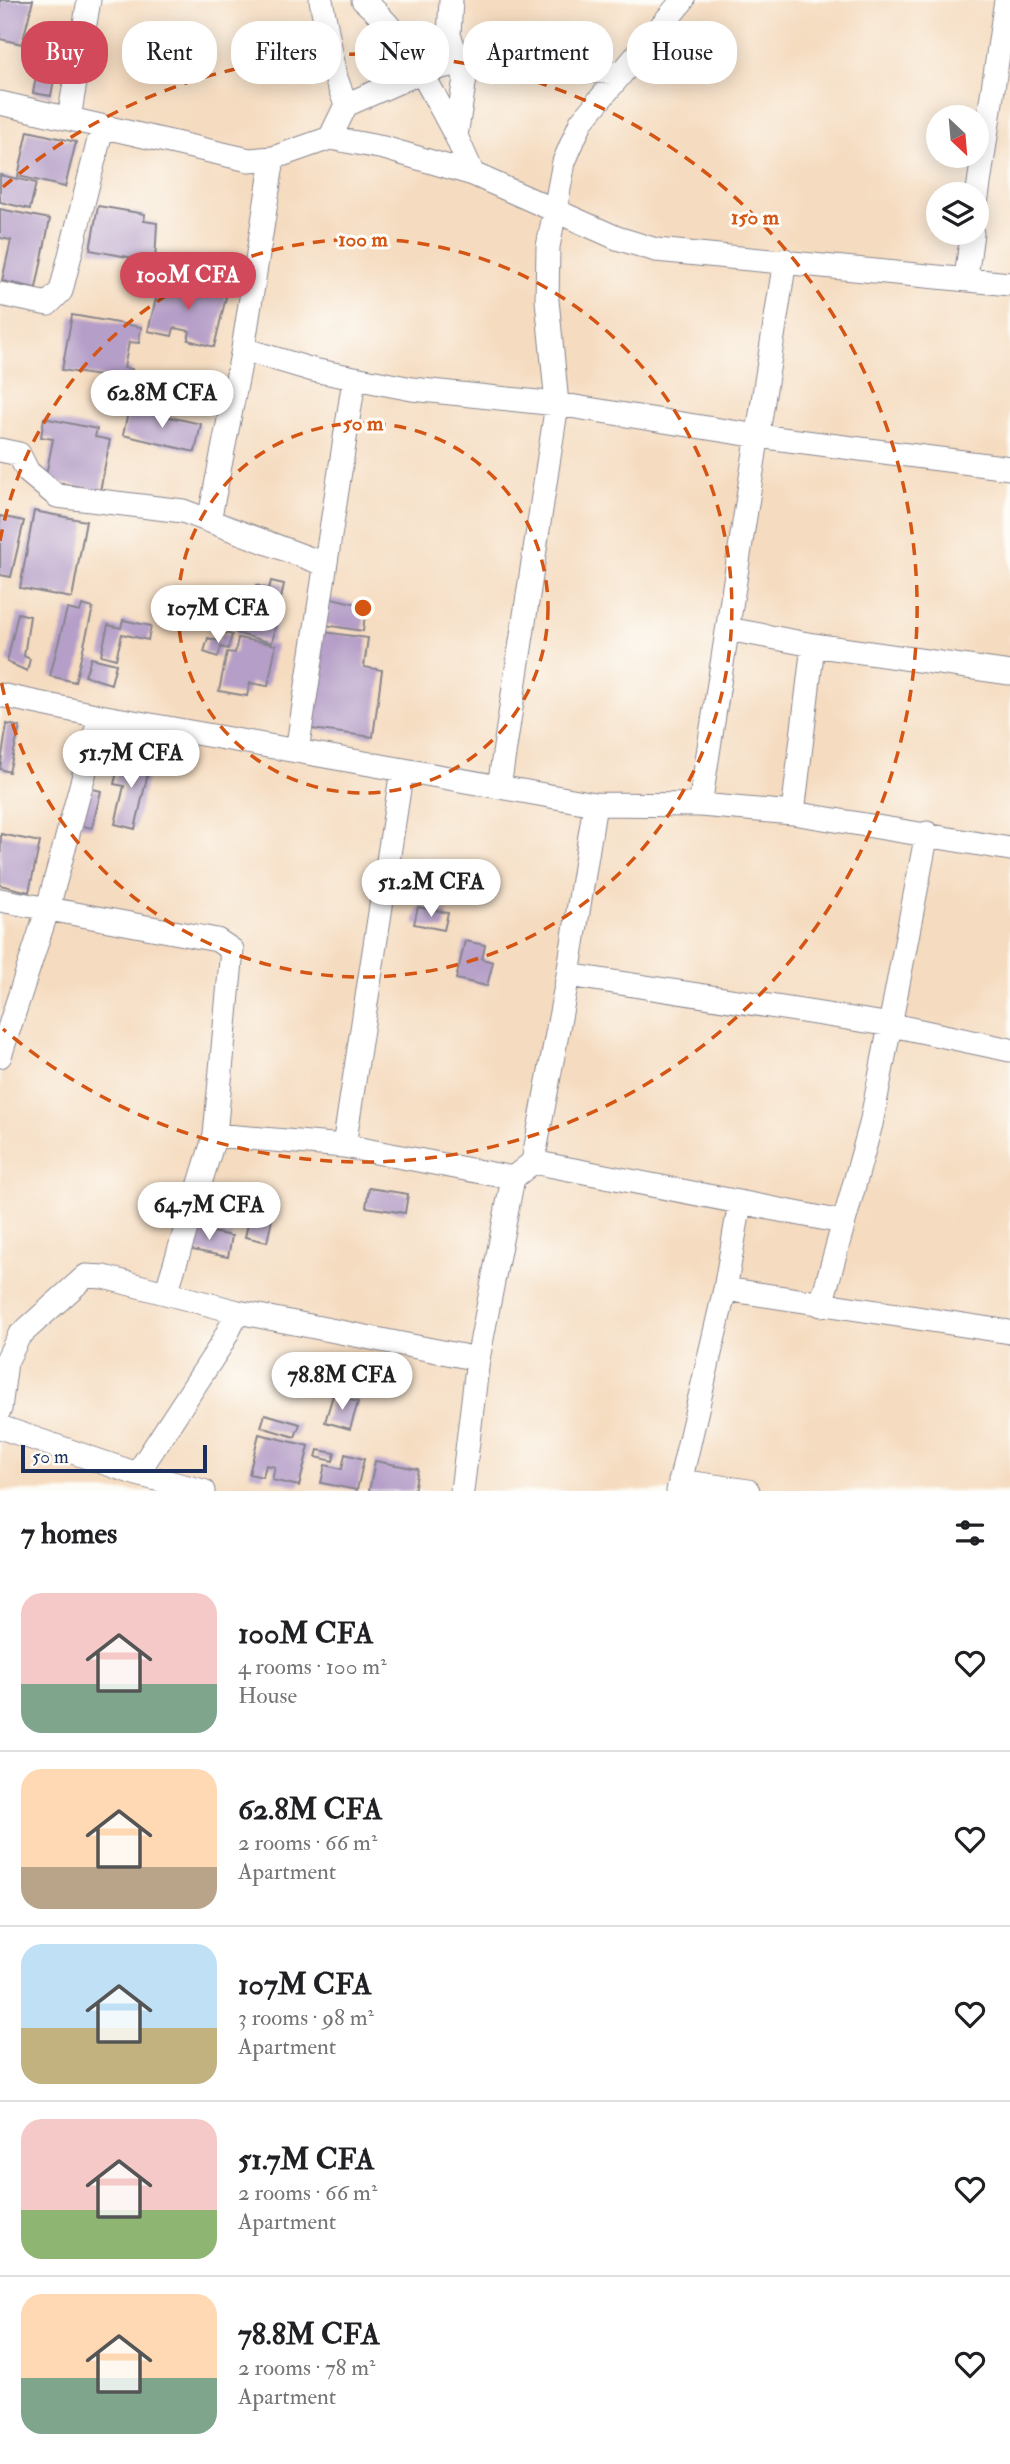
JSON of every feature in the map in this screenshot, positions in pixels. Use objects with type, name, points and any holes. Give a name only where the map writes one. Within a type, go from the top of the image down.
[{"type":"street","points":[[69,118],[89,0]]},
{"type":"street","points":[[321,0],[336,78],[346,105]]},
{"type":"street","points":[[363,0],[388,21]]},
{"type":"street","points":[[451,0],[449,35],[465,86],[456,136]]},
{"type":"street","points":[[499,787],[557,404],[547,300],[548,247],[564,162],[581,122],[683,0]]},
{"type":"street","points":[[979,182],[1006,0]]},
{"type":"street","points":[[449,64],[458,62],[620,74]]},
{"type":"street","points":[[330,138],[346,105],[394,84]]},
{"type":"street","points":[[428,84],[474,174]]},
{"type":"street","points":[[0,103],[249,160],[273,158],[330,138],[434,161],[474,174],[617,238],[656,250],[785,260],[1010,284]]},
{"type":"street","points":[[0,294],[48,304],[61,291],[102,128]]},
{"type":"street","points":[[209,521],[243,349],[273,158]]},
{"type":"street","points":[[966,278],[970,245]]},
{"type":"street","points":[[700,805],[785,260]]},
{"type":"street","points":[[243,349],[354,380],[412,389],[557,404],[758,436],[1010,468]]},
{"type":"street","points":[[297,751],[354,380]]},
{"type":"street","points":[[0,450],[19,454],[28,472],[57,496],[183,511],[324,564]]},
{"type":"street","points":[[728,629],[813,645],[1010,673]]},
{"type":"street","points":[[793,813],[813,645]]},
{"type":"street","points":[[0,695],[100,716],[595,804],[700,805],[793,813],[927,833],[1010,849]]},
{"type":"street","points":[[0,1055],[47,911],[100,716]]},
{"type":"street","points":[[344,1146],[402,770]]},
{"type":"street","points":[[462,1491],[478,1359],[513,1178],[533,1163],[568,975],[595,804]]},
{"type":"street","points":[[821,1304],[871,1124],[927,833]]},
{"type":"street","points":[[0,900],[47,911],[217,940],[232,950],[215,1135],[166,1293]]},
{"type":"street","points":[[568,975],[892,1025],[1010,1050]]},
{"type":"street","points":[[215,1135],[344,1146],[513,1178]]},
{"type":"street","points":[[533,1163],[842,1222]]},
{"type":"street","points":[[740,1203],[725,1289],[679,1486],[748,1491]]},
{"type":"street","points":[[0,1409],[3,1360],[19,1336],[86,1276],[104,1277],[238,1312],[478,1359]]},
{"type":"street","points":[[725,1289],[1010,1332]]},
{"type":"street","points":[[137,1474],[220,1346],[238,1312]]},
{"type":"street","points":[[0,1427],[137,1474],[203,1491]]},
{"type":"building","points":[[0,0],[33,0],[28,21],[21,21],[21,44],[0,39]]},
{"type":"building","points":[[35,84],[53,84],[51,96],[33,93]]},
{"type":"building","points":[[28,131],[76,142],[65,187],[18,176]]},
{"type":"building","points":[[0,175],[36,183],[30,209],[0,202]]},
{"type":"building","points":[[98,206],[145,214],[144,221],[157,223],[155,262],[90,250]]},
{"type":"building","points":[[0,209],[50,219],[36,288],[2,281],[11,240],[0,238]]},
{"type":"building","points":[[161,278],[184,283],[182,291],[198,294],[199,287],[227,293],[214,347],[188,340],[190,331],[174,328],[172,336],[148,331]]},
{"type":"building","points":[[72,315],[141,327],[139,343],[129,342],[124,368],[132,369],[130,381],[62,370]]},
{"type":"building","points":[[129,408],[201,424],[195,452],[123,435]]},
{"type":"building","points":[[44,418],[97,429],[95,437],[110,440],[100,491],[45,480],[53,439],[41,437]]},
{"type":"building","points":[[34,511],[86,521],[72,598],[20,588]]},
{"type":"building","points":[[0,516],[24,521],[11,577],[0,575]]},
{"type":"building","points":[[271,581],[284,584],[272,643],[236,633],[240,618],[246,620],[256,585],[269,589]]},
{"type":"building","points":[[323,596],[366,606],[363,631],[319,624]]},
{"type":"building","points":[[82,605],[93,608],[75,682],[50,676],[67,609],[80,612]]},
{"type":"building","points":[[18,613],[30,616],[24,656],[30,659],[27,671],[7,662]]},
{"type":"building","points":[[123,620],[151,626],[148,640],[122,634],[116,659],[101,655],[108,625],[121,628]]},
{"type":"building","points":[[309,630],[368,638],[364,667],[382,670],[373,737],[303,728]]},
{"type":"building","points":[[222,632],[232,635],[228,649],[221,647],[218,657],[204,652],[208,638],[219,641]]},
{"type":"building","points":[[238,638],[276,645],[268,686],[250,683],[247,696],[219,691],[227,652],[235,653]]},
{"type":"building","points":[[91,658],[116,664],[111,684],[85,676]]},
{"type":"building","points":[[7,724],[20,727],[9,772],[0,769]]},
{"type":"building","points":[[121,757],[150,764],[135,829],[115,824],[124,786],[114,784]]},
{"type":"building","points":[[89,788],[101,791],[92,828],[79,825]]},
{"type":"building","points":[[1,834],[40,842],[29,892],[0,885]]},
{"type":"building","points":[[418,907],[448,913],[444,930],[414,924]]},
{"type":"building","points":[[465,941],[485,945],[482,959],[493,962],[487,986],[456,979]]},
{"type":"building","points":[[369,1188],[408,1194],[405,1213],[366,1207]]},
{"type":"building","points":[[255,1192],[277,1197],[267,1242],[245,1237]]},
{"type":"building","points":[[191,1228],[232,1236],[228,1257],[187,1249]]},
{"type":"building","points":[[333,1395],[358,1402],[350,1429],[325,1422]]},
{"type":"building","points":[[265,1414],[300,1424],[295,1437],[261,1427]]},
{"type":"building","points":[[259,1434],[309,1446],[299,1486],[272,1480],[275,1467],[266,1465],[263,1477],[249,1474]]},
{"type":"building","points":[[318,1450],[335,1453],[333,1461],[316,1457]]},
{"type":"building","points":[[345,1454],[364,1459],[357,1490],[321,1483],[325,1465],[342,1469]]},
{"type":"building","points":[[375,1461],[418,1469],[414,1491],[369,1491]]}]
